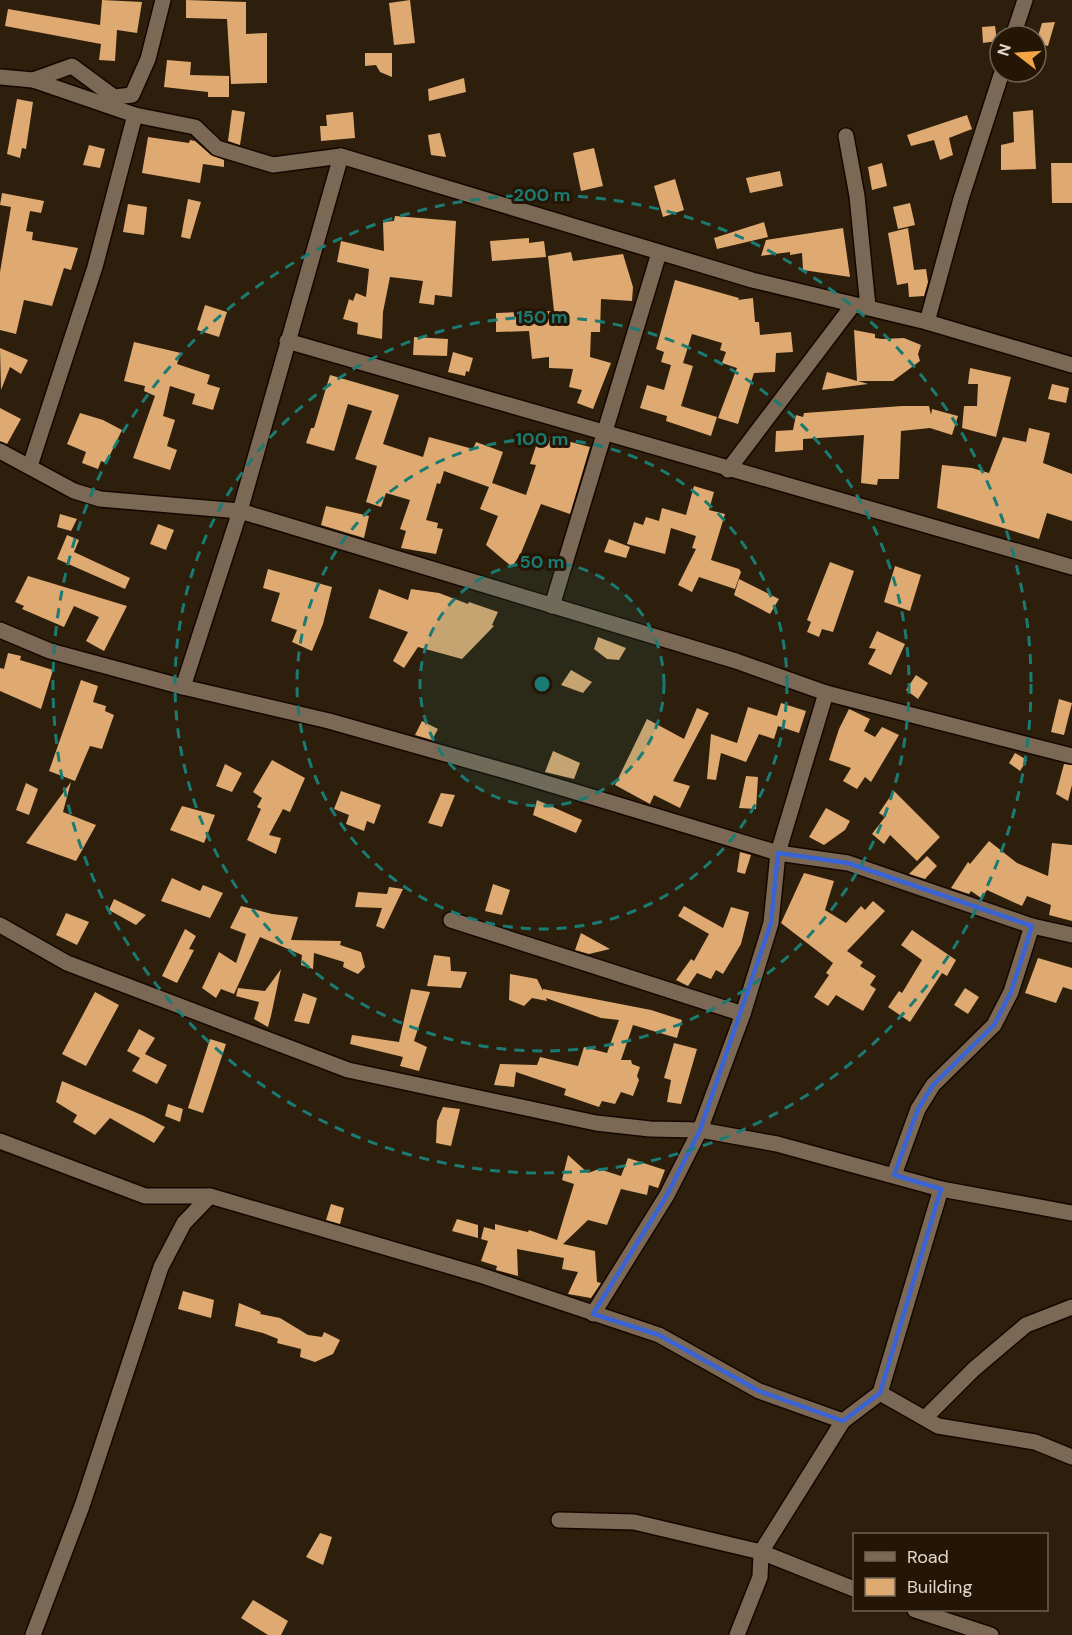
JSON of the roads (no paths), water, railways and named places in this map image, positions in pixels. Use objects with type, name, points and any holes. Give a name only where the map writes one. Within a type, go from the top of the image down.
[{"type":"street","points":[[33,80],[72,66],[114,97],[132,95],[148,59],[163,0]]},
{"type":"street","points":[[1017,24],[1025,0]]},
{"type":"street","points":[[0,77],[33,80],[135,115],[195,127],[217,148],[273,165],[341,156],[659,253],[927,322],[1072,365]]},
{"type":"street","points":[[927,322],[961,199],[998,84]]},
{"type":"street","points":[[30,466],[95,267],[135,115]]},
{"type":"street","points":[[728,470],[860,306],[857,196],[846,136]]},
{"type":"street","points":[[183,687],[240,511],[341,156]]},
{"type":"street","points":[[552,606],[659,253]]},
{"type":"street","points":[[287,341],[728,470],[1072,567]]},
{"type":"street","points":[[0,451],[74,491],[100,499],[240,511],[736,661],[826,693],[1072,756]]},
{"type":"street","points":[[0,630],[50,651],[183,687],[329,721],[778,852],[848,863],[1032,926],[1072,935]]},
{"type":"street","points":[[593,1314],[667,1195],[700,1130],[743,1014],[771,923],[778,852],[826,693]]},
{"type":"street","points":[[451,920],[743,1014]]},
{"type":"street","points":[[0,925],[66,963],[348,1070],[596,1123],[650,1130],[700,1130],[777,1144],[941,1189],[1072,1213]]},
{"type":"street","points":[[894,1175],[918,1109],[933,1085],[994,1025],[1011,993],[1032,926]]},
{"type":"street","points":[[0,1141],[145,1196],[210,1196],[480,1275],[659,1335],[759,1391],[843,1421]]},
{"type":"street","points":[[737,1635],[760,1577],[761,1552],[843,1421],[879,1393],[941,1189]]},
{"type":"street","points":[[33,1635],[82,1506],[161,1267],[184,1223],[210,1196]]},
{"type":"street","points":[[925,1418],[974,1369],[1026,1325],[1072,1307]]},
{"type":"street","points":[[879,1393],[938,1426],[1035,1442],[1072,1456]]},
{"type":"street","points":[[559,1520],[634,1522],[761,1552],[853,1588]]},
{"type":"street","points":[[918,1611],[991,1635]]}]
